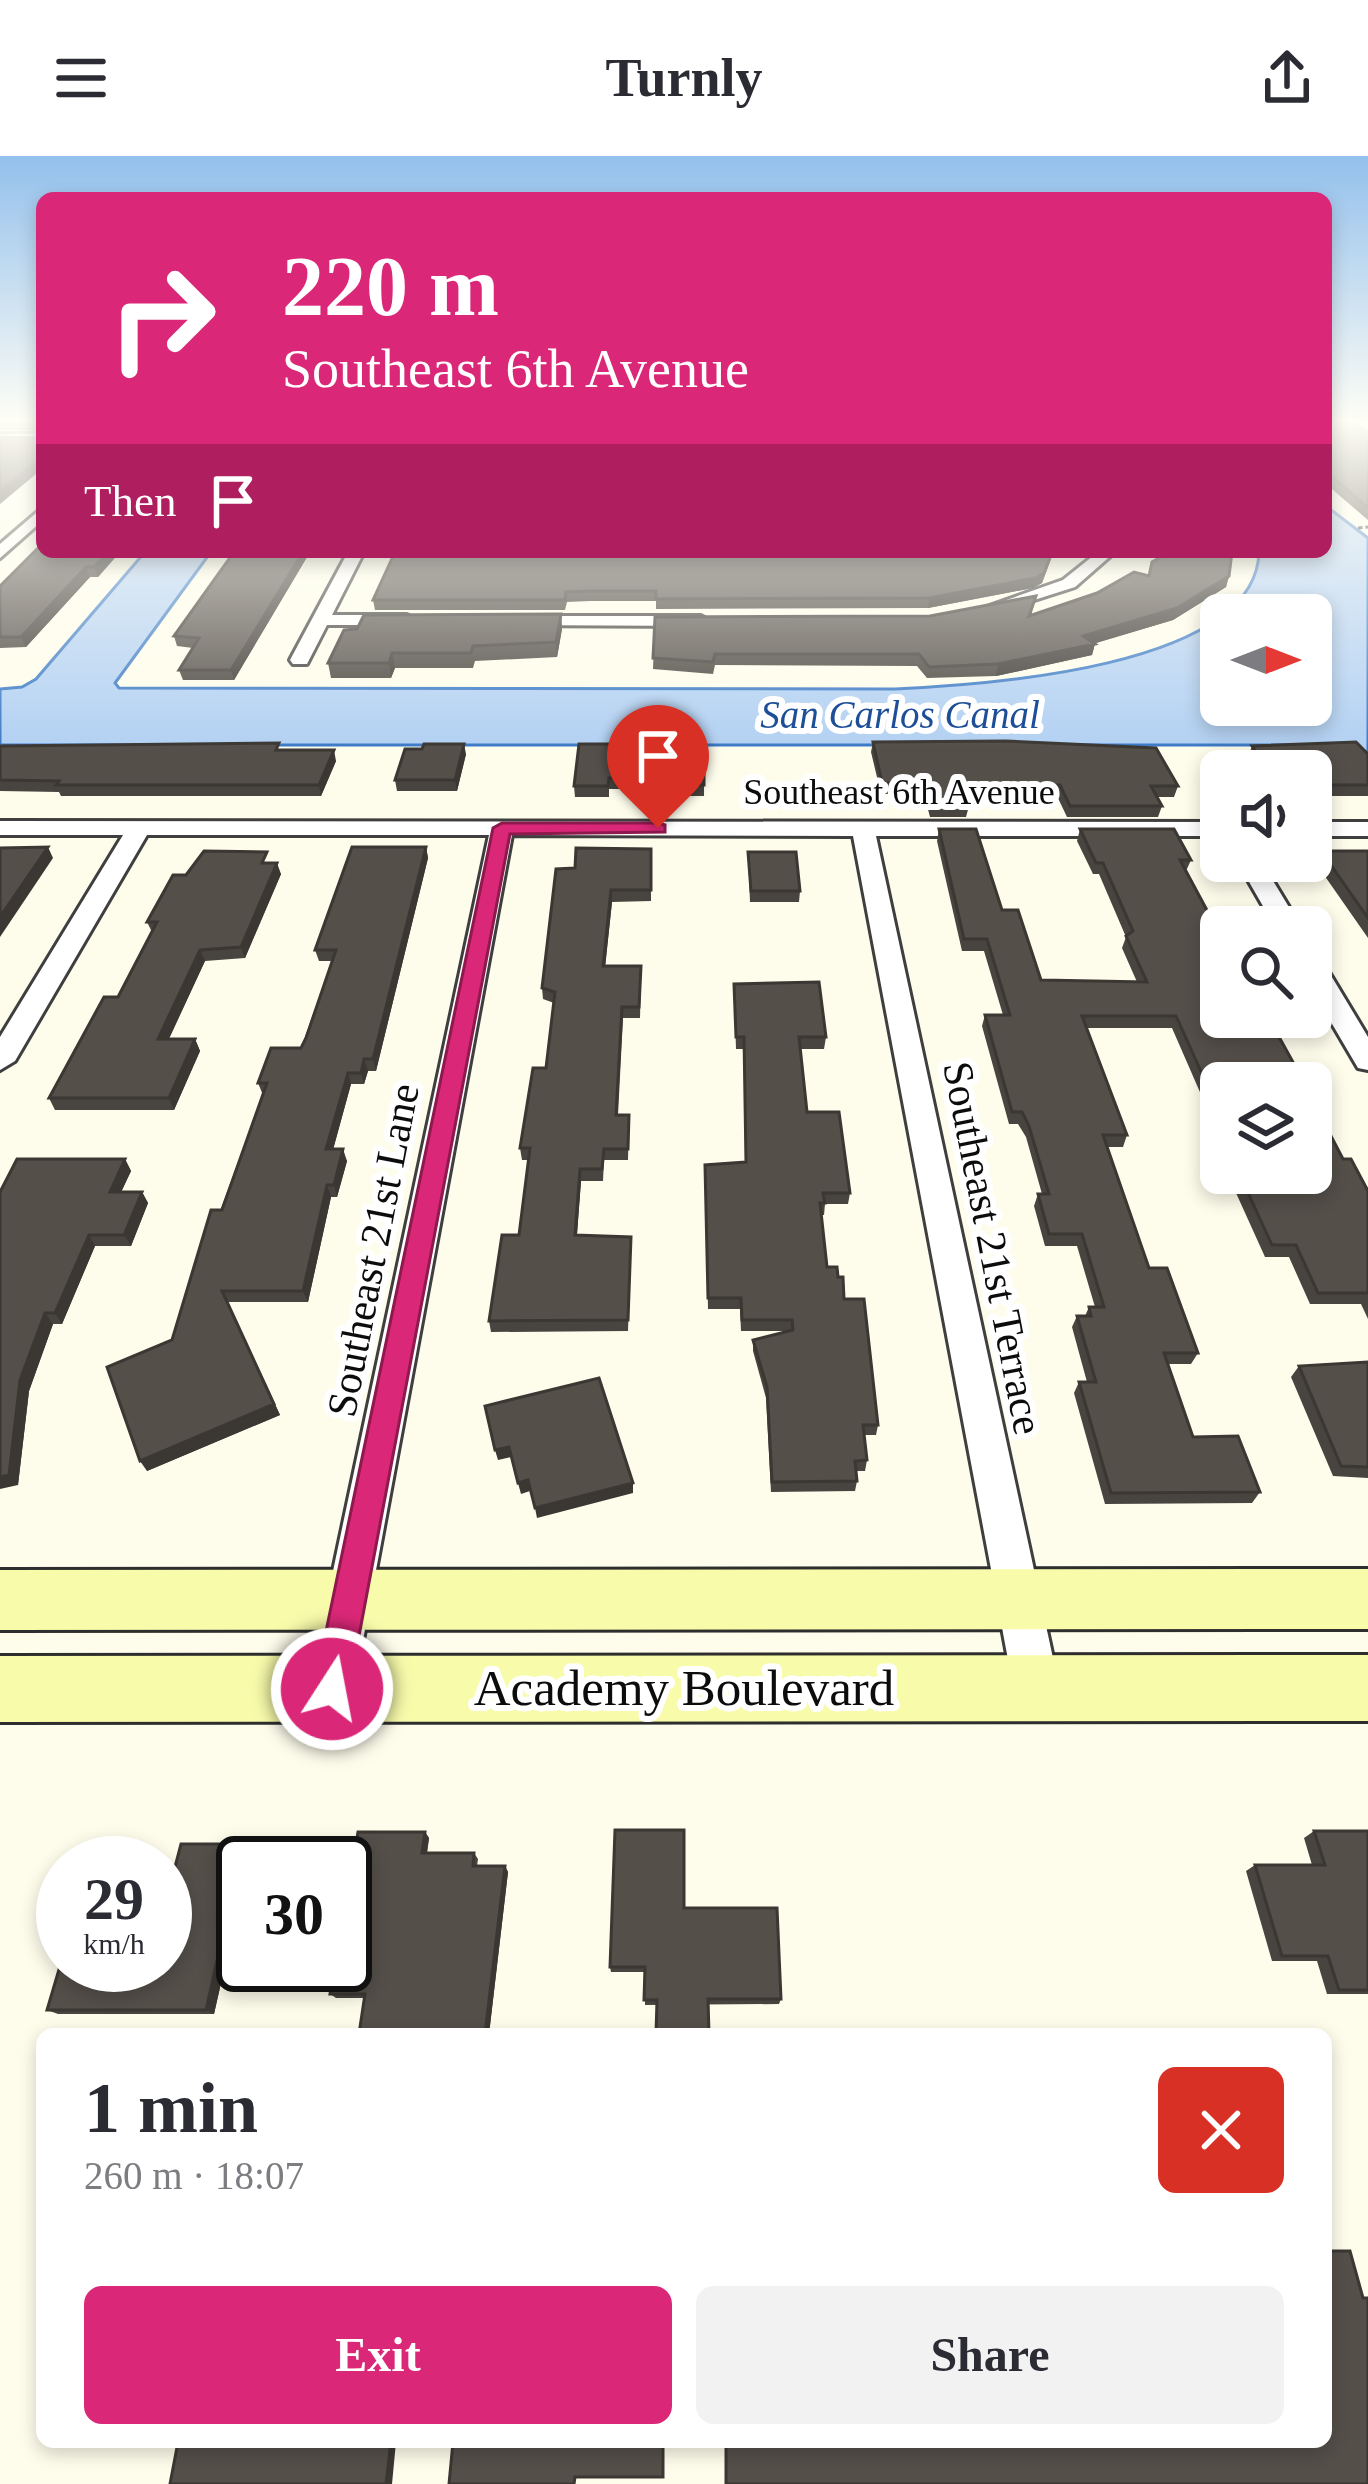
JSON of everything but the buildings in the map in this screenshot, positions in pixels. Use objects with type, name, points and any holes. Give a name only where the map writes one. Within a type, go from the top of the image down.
[{"type":"street","points":[[0,553],[24,530]]},
{"type":"street","points":[[299,660],[353,558]]},
{"type":"street","points":[[976,612],[1058,589],[1088,572],[1101,558]]},
{"type":"street","points":[[321,620],[428,620]]},
{"type":"street","points":[[499,620],[720,621]]},
{"type":"street","name":"Southeast 6th Avenue","points":[[0,828],[1200,829]]},
{"type":"street","points":[[0,1061],[139,828]]},
{"type":"street","name":"Southeast 21st Lane","points":[[332,1689],[502,828]]},
{"type":"street","name":"Southeast 21st Terrace","points":[[863,828],[1036,1686]]},
{"type":"street","points":[[1332,829],[1368,829]]},
{"type":"street","points":[[1332,1000],[1368,1061]]},
{"type":"street","name":"Academy Boulevard","points":[[0,1600],[1368,1599]]},
{"type":"street","name":"Academy Boulevard","points":[[0,1689],[1368,1688]]},
{"type":"water","name":"San Carlos Canal","points":[[1332,530],[1357,530],[1368,538],[1368,756],[1332,745],[0,745],[0,689],[22,687],[36,679],[140,558],[207,558],[115,683],[119,688],[895,689],[1047,675],[1108,663],[1165,646],[1200,628],[1200,726],[1332,726],[1332,594],[1243,594],[1257,558],[1332,558]]},
{"type":"route","points":[[332,1689],[502,828],[658,828]]}]
